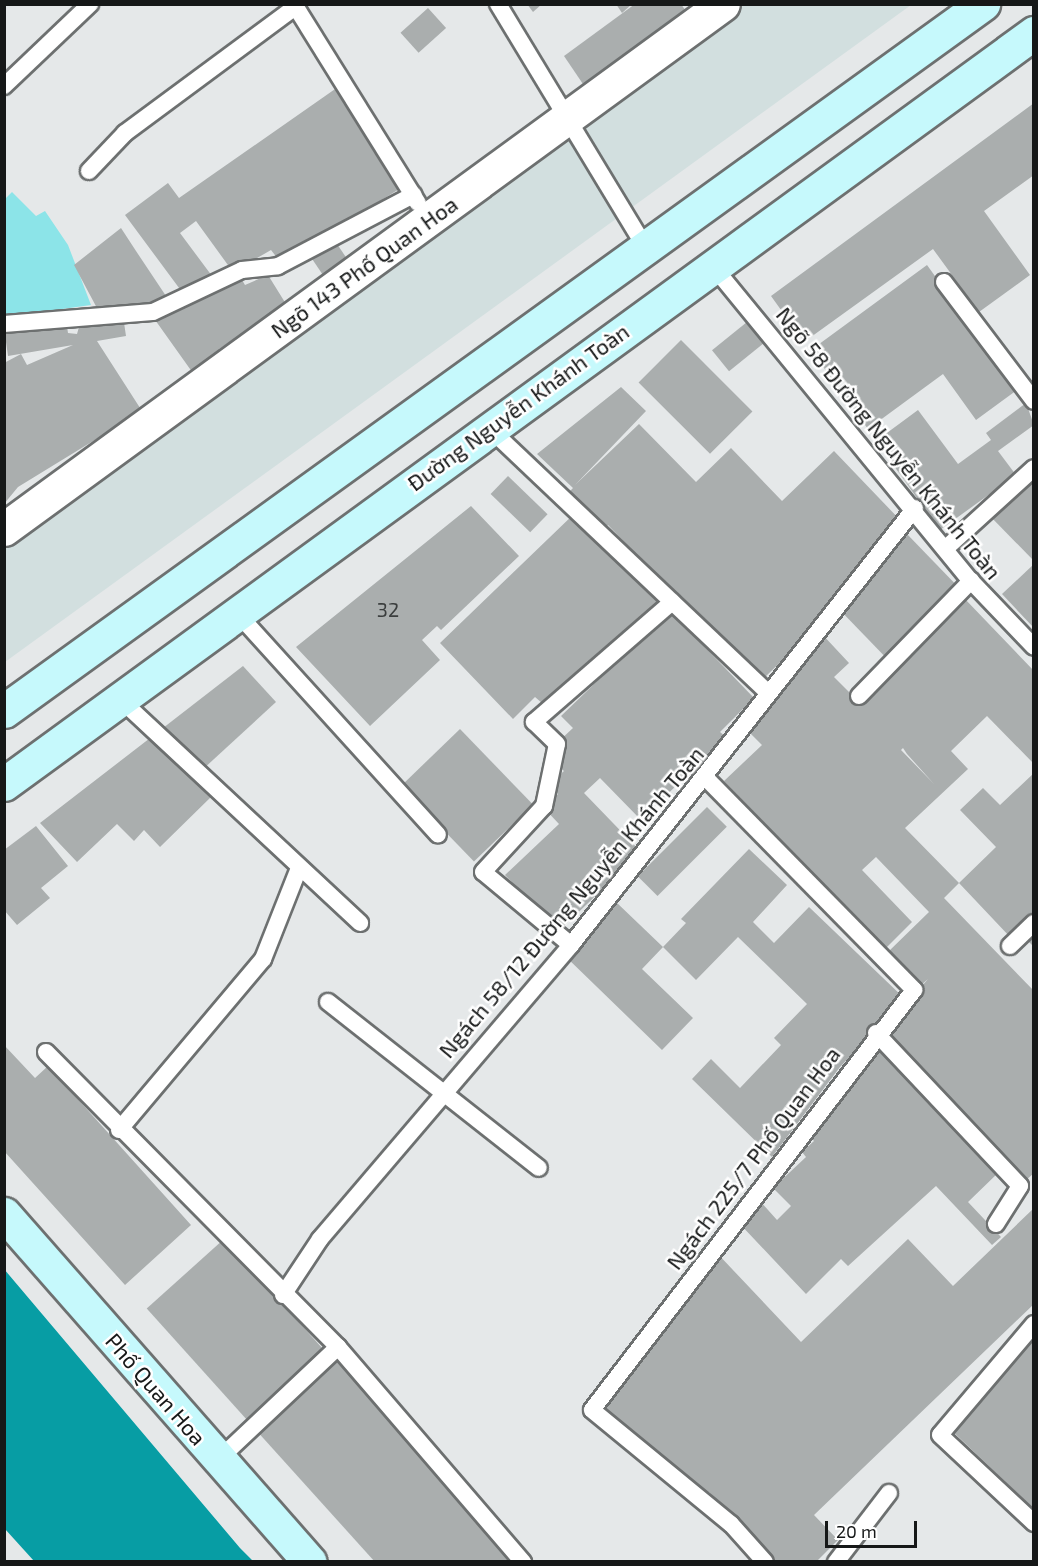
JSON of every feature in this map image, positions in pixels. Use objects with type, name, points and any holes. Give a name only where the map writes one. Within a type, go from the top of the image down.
[{"type":"main road","points":[[4,711],[983,4]]},
{"type":"main road","name":"Đường Nguyễn Khánh Toàn","points":[[4,784],[489,428],[1034,33]]},
{"type":"main road","name":"Phố Quan Hoa","points":[[4,1214],[310,1562]]},
{"type":"street","name":"Ngõ 143 Phố Quan Hoa","points":[[4,529],[421,207],[568,117],[723,4]]},
{"type":"lane","points":[[4,86],[90,4]]},
{"type":"lane","points":[[498,4],[513,36],[568,117],[646,248]]},
{"type":"lane","points":[[4,324],[153,312],[242,270],[278,266],[421,207],[295,6],[125,133],[89,171]]},
{"type":"lane","name":"Ngõ 58 Đường Nguyễn Khánh Toàn","points":[[712,266],[915,508],[971,581],[1034,647]]},
{"type":"lane","points":[[944,282],[1034,401]]},
{"type":"lane","points":[[489,428],[768,693]]},
{"type":"lane","points":[[945,549],[1034,468]]},
{"type":"lane","name":"Ngách 58/12 Đường Nguyễn Khánh Toàn","points":[[283,1295],[320,1239],[443,1092],[571,945],[706,778],[768,693],[915,508]]},
{"type":"lane","points":[[859,696],[971,581]]},
{"type":"lane","points":[[571,945],[483,872],[543,806],[557,744],[534,722],[672,602]]},
{"type":"lane","points":[[237,613],[438,835]]},
{"type":"lane","points":[[121,700],[360,923]]},
{"type":"lane","name":"Ngách 225/7 Phố Quan Hoa","points":[[706,778],[914,990],[876,1033],[592,1410],[731,1524],[765,1562]]},
{"type":"lane","points":[[119,1130],[263,959],[299,868]]},
{"type":"lane","points":[[1010,946],[1034,923]]},
{"type":"lane","points":[[328,1002],[539,1168]]},
{"type":"lane","points":[[876,1033],[1020,1186],[996,1224]]},
{"type":"lane","points":[[45,1052],[119,1130],[338,1347],[523,1562]]},
{"type":"lane","points":[[1034,1324],[940,1435],[1034,1523]]},
{"type":"lane","points":[[218,1460],[338,1347]]},
{"type":"lane","points":[[836,1562],[889,1493]]},
{"type":"shaded area","points":[[742,5],[911,5],[5,662],[4,537]]},
{"type":"shaded area","points":[[12,192],[36,216],[45,211],[68,245],[91,305],[5,317],[4,200]]},
{"type":"shaded area","points":[[4,1269],[253,1561],[34,1561],[5,1529]]},
{"type":"building","points":[[527,4],[542,4],[533,12]]},
{"type":"building","points":[[616,4],[632,4],[622,13]]},
{"type":"building","points":[[635,4],[681,4],[690,17],[587,90],[564,56]]},
{"type":"building","points":[[428,8],[446,28],[419,53],[401,33]]},
{"type":"building","points":[[338,87],[401,188],[297,252],[293,247],[278,259],[271,250],[233,272],[196,221],[180,233],[212,276],[185,296],[125,215],[168,183],[179,198]]},
{"type":"building","points":[[1034,103],[1034,175],[984,211],[1030,275],[979,312],[933,249],[804,342],[771,296]]},
{"type":"building","points":[[121,228],[170,302],[98,310],[74,265]]},
{"type":"building","points":[[335,241],[349,262],[325,278],[311,257]]},
{"type":"building","points":[[927,265],[1017,390],[976,420],[943,374],[868,429],[811,350]]},
{"type":"building","points":[[238,273],[245,285],[268,275],[286,304],[219,349],[224,355],[195,376],[153,317]]},
{"type":"building","points":[[123,316],[126,336],[97,341],[142,411],[18,487],[4,504],[4,363],[21,354],[27,365],[73,345],[8,356],[4,328],[66,320],[68,333],[77,334],[81,320]]},
{"type":"building","points":[[747,322],[764,343],[729,371],[712,350]]},
{"type":"building","points":[[681,340],[752,411],[710,454],[639,382]]},
{"type":"building","points":[[621,387],[646,411],[575,485],[639,424],[696,482],[731,448],[782,501],[834,451],[902,522],[856,569],[861,574],[832,612],[759,683],[608,525],[601,532],[566,495],[573,488],[537,454]]},
{"type":"building","points":[[1026,403],[1034,425],[998,451],[1016,475],[940,530],[876,441],[918,410],[958,464],[991,440],[986,433]]},
{"type":"building","points":[[1034,471],[1034,561],[988,514]]},
{"type":"building","points":[[508,476],[548,514],[530,532],[491,494]]},
{"type":"building","points":[[471,506],[519,556],[441,630],[437,626],[422,640],[440,660],[370,726],[296,647]]},
{"type":"building","points":[[576,512],[662,602],[564,689],[561,685],[542,703],[535,697],[513,719],[440,643]]},
{"type":"building","points":[[906,533],[961,590],[888,660],[833,603]]},
{"type":"building","points":[[1034,564],[1034,628],[1002,594]]},
{"type":"building","points":[[964,598],[1034,671],[1034,764],[987,716],[951,751],[968,769],[905,828],[959,883],[944,898],[1034,991],[1034,1173],[1024,1182],[881,1033],[928,979],[920,986],[888,952],[929,912],[876,857],[862,870],[912,922],[885,949],[724,781],[762,745],[747,730],[821,633],[849,663],[834,677],[858,701]],"holes":[[[903,748],[934,784],[901,750]]]},
{"type":"building","points":[[670,611],[754,698],[720,732],[726,737],[641,820],[600,778],[584,793],[641,852],[559,931],[505,875],[559,824],[544,808],[558,794],[549,785],[564,771],[554,762],[566,750],[558,742],[573,728],[561,716]]},
{"type":"building","points":[[243,666],[276,702],[201,771],[163,728]]},
{"type":"building","points":[[460,729],[533,805],[474,861],[401,786]]},
{"type":"building","points":[[154,735],[212,796],[160,847],[144,830],[134,841],[117,824],[77,862],[40,823]]},
{"type":"building","points":[[1034,773],[1034,917],[1011,938],[959,883],[996,847],[960,810],[983,788],[1000,805]]},
{"type":"building","points":[[707,807],[727,827],[658,896],[638,876]]},
{"type":"building","points":[[36,826],[68,866],[41,888],[50,898],[17,925],[4,910],[4,850]]},
{"type":"building","points":[[749,849],[787,885],[753,922],[774,943],[809,907],[905,999],[840,1067],[772,1157],[692,1079],[711,1059],[740,1088],[781,1045],[774,1038],[807,1004],[738,937],[696,980],[663,947],[686,923],[681,919]]},
{"type":"building","points":[[616,902],[663,947],[642,969],[693,1018],[662,1050],[564,955]]},
{"type":"building","points":[[1034,924],[1034,947],[1022,935]]},
{"type":"building","points":[[4,1045],[35,1078],[48,1066],[191,1225],[125,1285],[4,1151]]},
{"type":"building","points":[[879,1045],[999,1172],[968,1202],[1001,1237],[992,1245],[936,1186],[848,1266],[841,1259],[806,1294],[739,1223],[761,1202],[777,1220],[791,1206],[773,1188],[806,1157],[802,1152],[814,1141],[805,1131]]},
{"type":"building","points":[[1034,1208],[1034,1304],[814,1515],[838,1540],[816,1562],[773,1562],[709,1492],[704,1498],[680,1480],[598,1403],[716,1252],[801,1342],[908,1239],[953,1286]]},
{"type":"building","points":[[224,1239],[327,1353],[250,1423],[147,1309]]},
{"type":"building","points":[[1032,1342],[1034,1344],[1034,1509],[949,1428]]},
{"type":"building","points":[[338,1353],[521,1562],[375,1562],[255,1429]]}]
